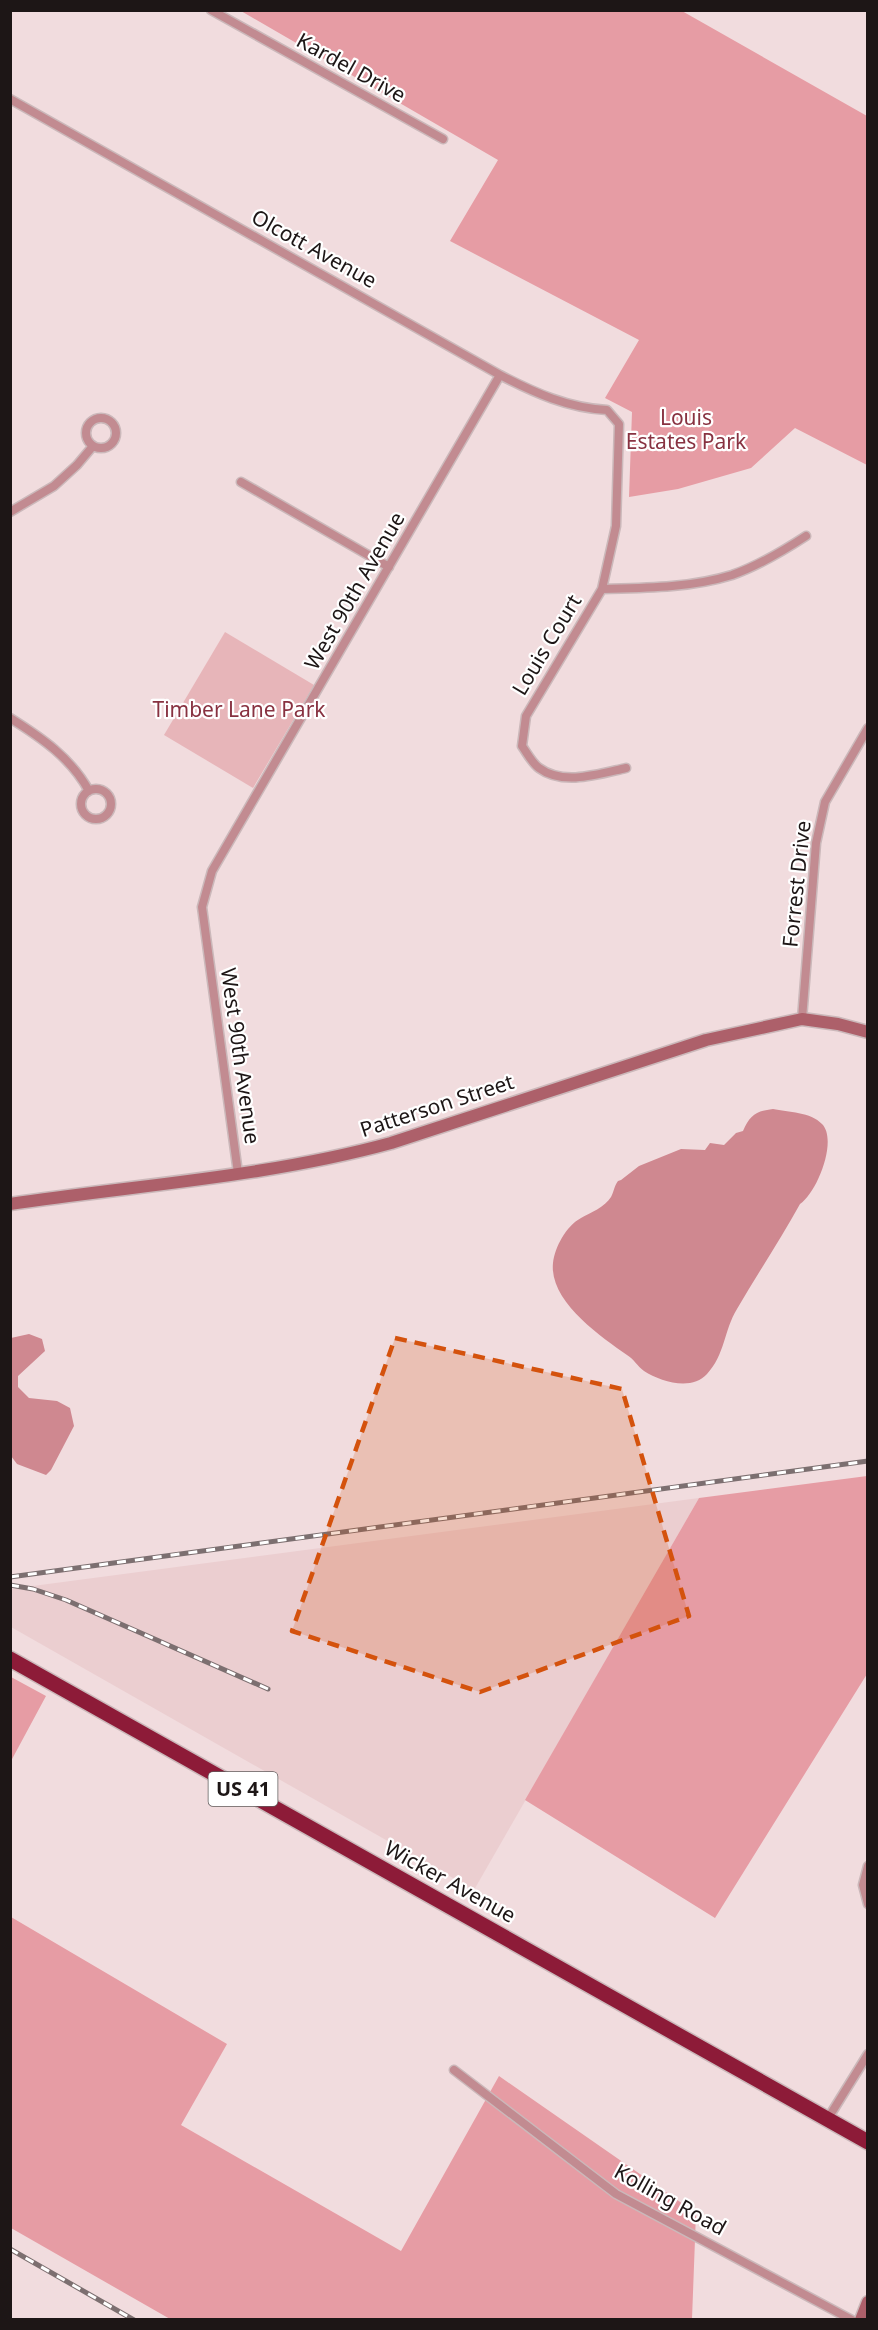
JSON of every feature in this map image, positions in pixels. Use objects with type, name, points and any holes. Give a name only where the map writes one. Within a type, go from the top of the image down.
[{"type":"highway","name":"Wicker Avenue","points":[[10,1659],[867,2142]]},
{"type":"street","name":"Kardel Drive","points":[[211,10],[442,139]]},
{"type":"street","name":"Olcott Avenue","points":[[10,99],[500,375],[544,397],[587,409],[607,410],[619,424],[616,526],[602,589]]},
{"type":"street","name":"West 90th Avenue","points":[[238,1173],[202,907],[212,871],[500,375]]},
{"type":"street","points":[[10,512],[54,486],[77,465],[93,446]]},
{"type":"street","points":[[242,482],[389,567]]},
{"type":"street","points":[[602,589],[662,588],[732,575],[776,555],[806,536]]},
{"type":"street","name":"Louis Court","points":[[602,589],[526,716],[522,746],[538,767],[554,777],[589,776],[626,768]]},
{"type":"street","points":[[10,718],[49,743],[73,768],[89,791]]},
{"type":"street","name":"Forrest Drive","points":[[802,1019],[816,843],[825,802],[867,728]]},
{"type":"street","name":"Patterson Street","points":[[10,1204],[339,1157],[413,1136],[706,1040],[802,1019],[838,1024],[867,1032]]},
{"type":"street","points":[[867,1866],[863,1885],[867,1904]]},
{"type":"street","points":[[827,2120],[867,2054]]},
{"type":"street","name":"Kolling Road","points":[[454,2070],[616,2194],[852,2319]]},
{"type":"street","points":[[861,2319],[867,2302]]},
{"type":"highlighted area","points":[[395,1338],[622,1389],[689,1616],[480,1692],[292,1631]]},
{"type":"shaded area","points":[[773,1109],[806,1115],[822,1124],[828,1142],[819,1178],[800,1204],[737,1309],[713,1367],[701,1379],[693,1382],[676,1383],[659,1378],[644,1371],[603,1338],[568,1304],[559,1291],[554,1277],[553,1263],[556,1250],[571,1226],[605,1204],[618,1181],[639,1166],[681,1149],[705,1150],[710,1143],[724,1145],[736,1133],[743,1131],[754,1115]]},
{"type":"shaded area","points":[[29,1334],[42,1339],[45,1351],[18,1376],[18,1387],[29,1398],[57,1401],[70,1408],[74,1426],[51,1470],[46,1475],[17,1464],[11,1456],[11,1338]]},
{"type":"shaded area","points":[[699,1498],[474,1890],[11,1627],[10,1589]]},
{"type":"green space","name":"Louis Estates Park","points":[[241,11],[682,11],[867,116],[867,465],[795,428],[751,468],[678,489],[629,497],[632,412],[605,398],[639,340],[450,241],[498,160]]},
{"type":"green space","name":"Timber Lane Park","points":[[225,632],[314,685],[253,788],[164,735]]},
{"type":"green space","points":[[867,1476],[867,1674],[715,1918],[525,1800],[699,1498]]},
{"type":"green space","points":[[11,1677],[46,1696],[11,1761]]},
{"type":"green space","points":[[11,1917],[227,2044],[181,2125],[401,2251],[499,2076],[696,2213],[692,2319],[170,2319],[11,2228]]},
{"type":"railway","points":[[10,1577],[868,1461]]},
{"type":"railway","points":[[10,1585],[33,1589],[66,1600],[268,1689]]},
{"type":"railway","points":[[10,2249],[134,2320]]}]
